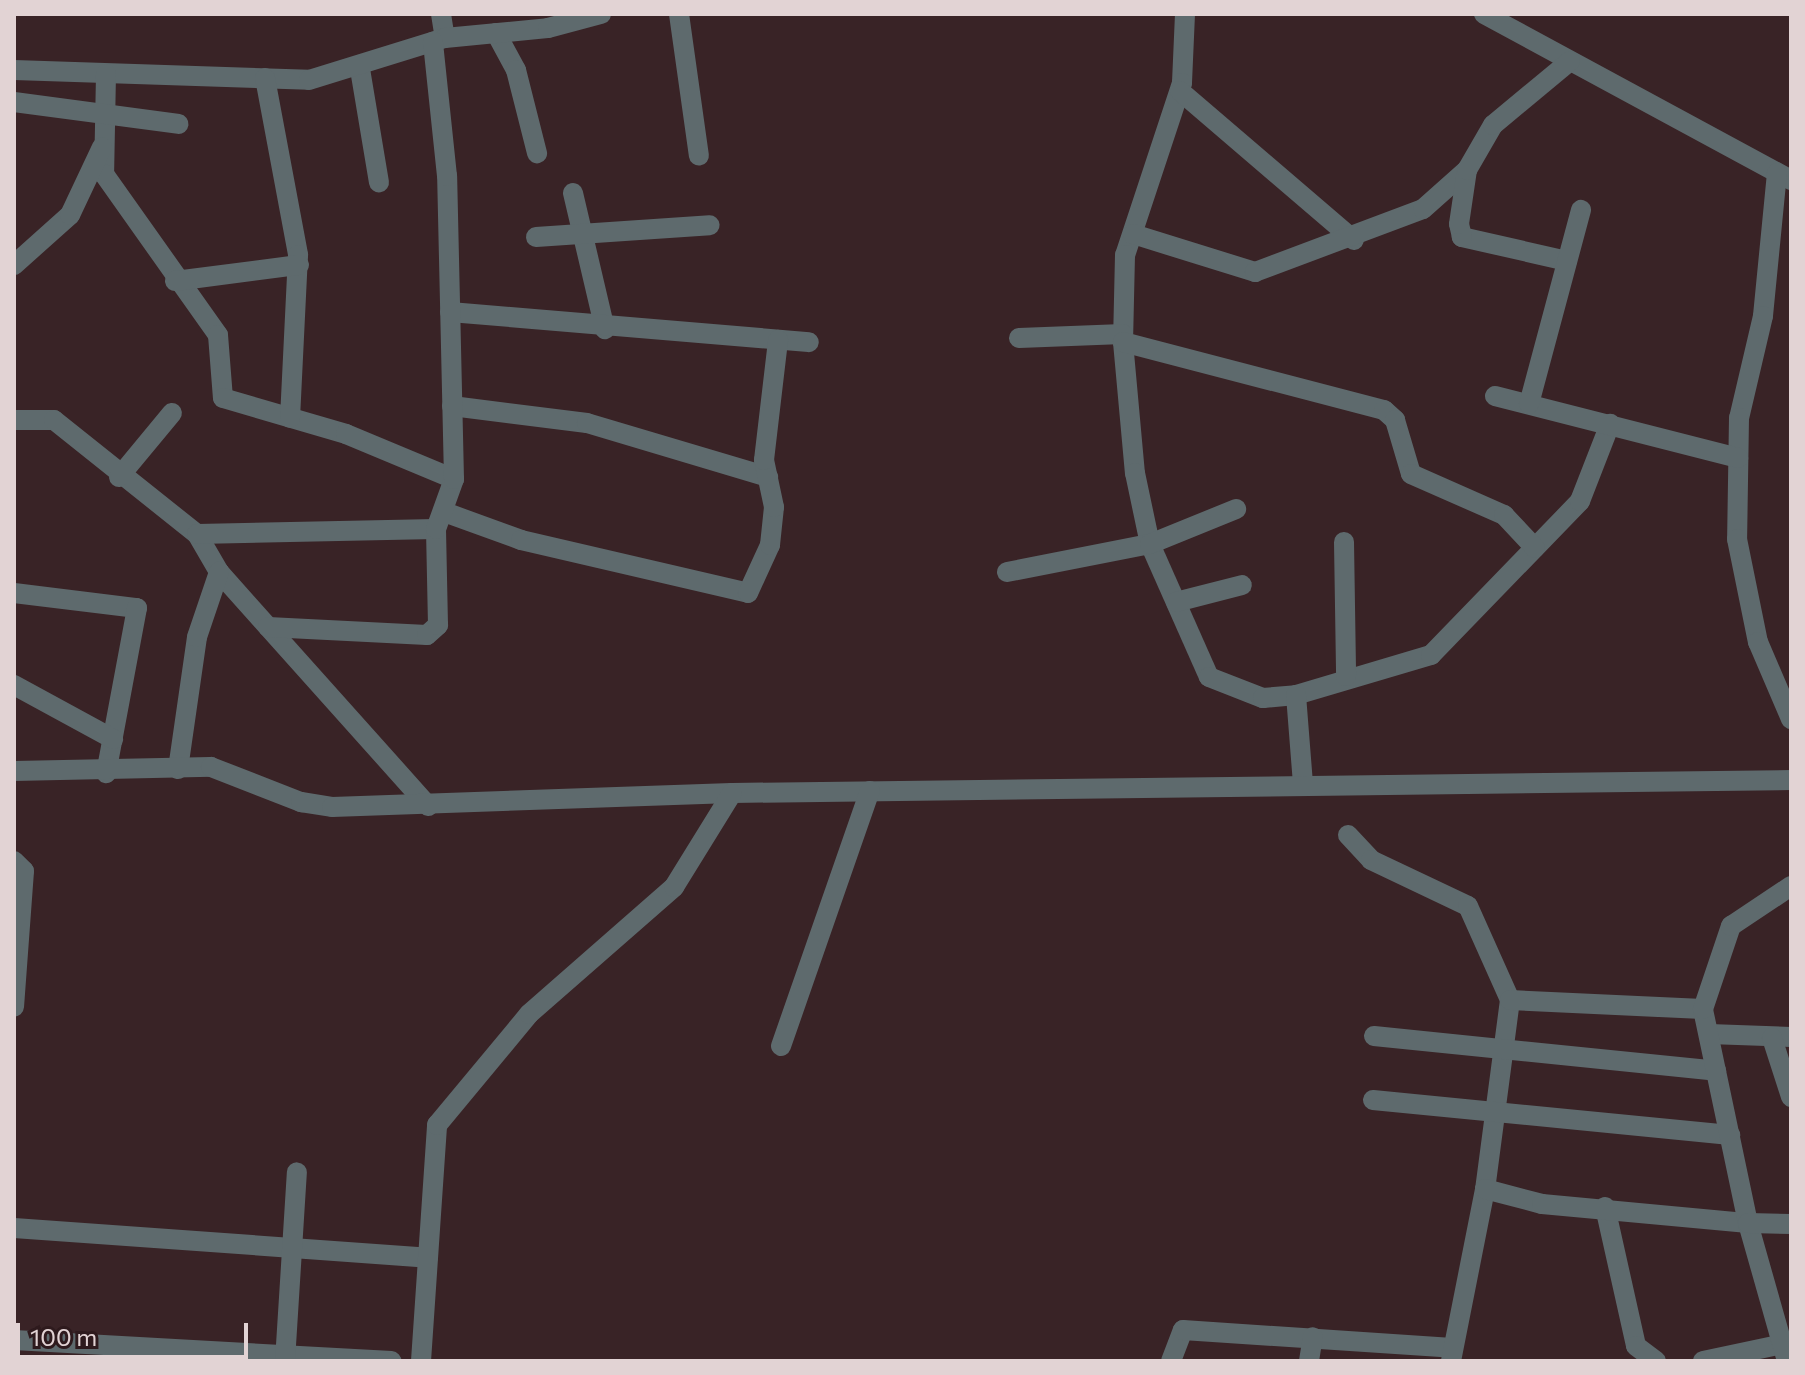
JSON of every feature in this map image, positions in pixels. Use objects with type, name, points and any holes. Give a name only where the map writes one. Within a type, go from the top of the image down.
[{"type":"street","points":[[268,627],[434,633],[442,521],[454,479],[439,40],[441,14]]},
{"type":"street","points":[[14,70],[309,80],[360,69],[439,40],[601,14]]},
{"type":"street","points":[[679,14],[699,156]]},
{"type":"street","points":[[1185,14],[1180,91],[1125,255],[1123,338],[1135,473],[1150,544],[1209,677],[1263,698],[1296,695],[1346,676],[1431,655],[1590,487],[1610,424]]},
{"type":"street","points":[[1486,14],[1784,177],[1771,267],[1748,363],[1738,458],[1746,586],[1758,642],[1791,719]]},
{"type":"street","points":[[496,33],[516,70],[537,153]]},
{"type":"street","points":[[1133,234],[1255,272],[1354,240],[1423,209],[1467,170],[1493,125],[1570,61]]},
{"type":"street","points":[[360,69],[379,182]]},
{"type":"street","points":[[106,74],[100,115],[104,174],[175,281],[218,335],[223,398],[290,418],[454,479]]},
{"type":"street","points":[[265,78],[299,265],[290,418]]},
{"type":"street","points":[[1180,91],[1354,240]]},
{"type":"street","points":[[14,102],[179,124]]},
{"type":"street","points":[[14,265],[70,215],[102,147]]},
{"type":"street","points":[[1467,170],[1462,237],[1567,261]]},
{"type":"street","points":[[573,193],[605,329]]},
{"type":"street","points":[[1529,404],[1581,210]]},
{"type":"street","points":[[536,237],[710,225]]},
{"type":"street","points":[[175,281],[299,265]]},
{"type":"street","points":[[450,312],[605,329],[809,342]]},
{"type":"street","points":[[1019,338],[1123,338],[1384,410],[1395,420],[1411,474],[1504,515],[1535,548]]},
{"type":"street","points":[[197,534],[442,521],[748,593],[770,545],[768,477],[778,340]]},
{"type":"street","points":[[1495,396],[1738,458]]},
{"type":"street","points":[[452,406],[587,423],[768,477]]},
{"type":"street","points":[[119,477],[172,413]]},
{"type":"street","points":[[14,420],[54,420],[119,477],[197,534],[219,572],[428,806]]},
{"type":"street","points":[[1007,572],[1150,544],[1236,509]]},
{"type":"street","points":[[1344,542],[1346,676]]},
{"type":"street","points":[[178,769],[197,637],[219,572]]},
{"type":"street","points":[[1176,602],[1242,585]]},
{"type":"street","points":[[14,593],[137,608],[106,773]]},
{"type":"street","points":[[14,685],[113,739]]},
{"type":"street","points":[[1296,695],[1303,784]]},
{"type":"street","points":[[14,771],[106,773],[225,769],[301,802],[428,806],[732,793],[1791,780]]},
{"type":"street","points":[[781,1046],[870,791]]},
{"type":"street","points":[[421,1361],[437,1125],[529,1014],[674,887],[732,793]]},
{"type":"street","points":[[1171,1361],[1183,1330],[1313,1337],[1452,1355],[1485,1189],[1496,1113],[1500,1048],[1510,1000],[1468,906],[1371,860],[1348,835]]},
{"type":"street","points":[[14,861],[24,871],[17,924],[14,1007]]},
{"type":"street","points":[[1703,1361],[1785,1352],[1748,1223],[1703,1009],[1731,926],[1791,886]]},
{"type":"street","points":[[1510,1000],[1703,1009]]},
{"type":"street","points":[[1709,1034],[1782,1037],[1791,1097]]},
{"type":"street","points":[[1374,1036],[1716,1071]]},
{"type":"street","points":[[1373,1100],[1730,1135]]},
{"type":"street","points":[[286,1359],[297,1172]]},
{"type":"street","points":[[1485,1189],[1542,1204],[1605,1207],[1748,1223],[1791,1224]]},
{"type":"street","points":[[1605,1207],[1636,1346],[1656,1361]]},
{"type":"street","points":[[14,1228],[294,1253],[428,1258]]},
{"type":"street","points":[[1309,1361],[1313,1337]]},
{"type":"street","points":[[14,1340],[100,1353],[391,1361]]}]
